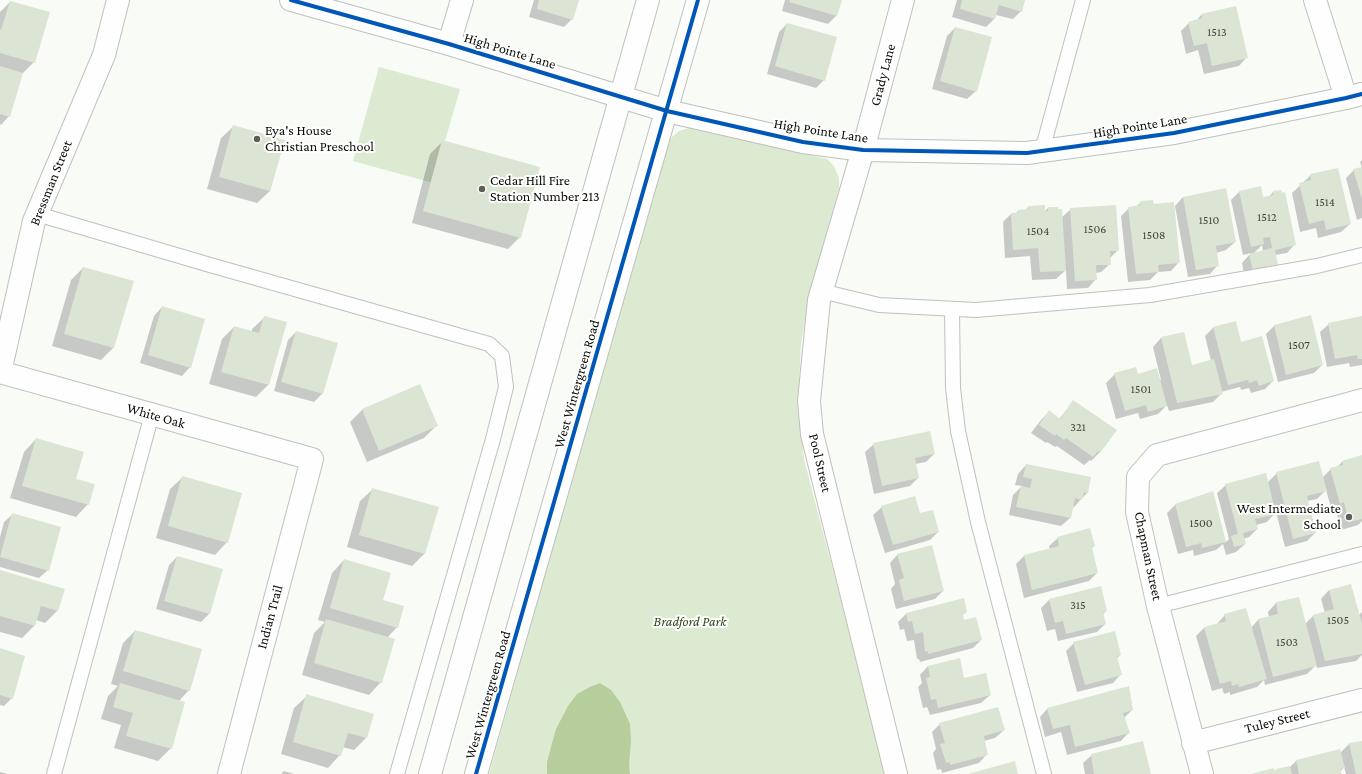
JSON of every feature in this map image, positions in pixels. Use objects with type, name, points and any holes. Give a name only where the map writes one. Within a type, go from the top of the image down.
[{"type":"street","name":"Bressman Street","points":[[0,372],[34,221],[104,55],[118,0]]},
{"type":"street","name":"High Pointe Lane","points":[[293,0],[449,44],[667,111],[803,142],[863,150],[1028,153],[1174,132],[1354,96]]},
{"type":"street","points":[[449,44],[462,0]]},
{"type":"street","points":[[430,774],[648,0]]},
{"type":"street","name":"West Wintergreen Road","points":[[476,774],[698,0]]},
{"type":"street","name":"Grady Lane","points":[[863,150],[903,0]]},
{"type":"street","points":[[1315,0],[1354,96]]},
{"type":"street","name":"Pool Street","points":[[863,150],[819,300],[809,401],[812,434],[896,774]]},
{"type":"street","name":"White Oak","points":[[0,372],[312,459]]},
{"type":"street","name":"Chapman Street","points":[[1202,774],[1158,606],[1137,512],[1138,477],[1157,455],[1362,400]]},
{"type":"street","name":"Indian Trail","points":[[228,774],[312,459]]},
{"type":"street","name":"Tuley Street","points":[[1193,743],[1362,700]]},
{"type":"lane","points":[[1042,151],[1083,0]]},
{"type":"lane","points":[[37,214],[489,344],[502,356],[506,387],[493,439],[397,774]]},
{"type":"lane","points":[[821,291],[879,305],[976,310],[1150,296],[1317,266],[1362,255]]},
{"type":"lane","points":[[952,309],[953,388],[958,431],[978,522],[1044,774]]},
{"type":"lane","points":[[54,774],[152,414]]},
{"type":"lane","points":[[1158,606],[1362,554]]},
{"type":"green space","points":[[379,67],[460,89],[433,183],[353,161]]},
{"type":"green space","name":"Bradford Park","points":[[692,127],[827,159],[834,166],[839,178],[839,188],[810,291],[801,344],[798,401],[804,459],[886,774],[489,774],[666,145],[679,131]]},
{"type":"shaded area","points":[[600,683],[611,690],[620,702],[630,724],[630,774],[547,774],[547,762],[556,729],[568,706],[577,694]]},
{"type":"building","points":[[539,0],[579,0],[573,20],[537,9]]},
{"type":"building","points":[[790,0],[842,0],[837,16],[789,2]]},
{"type":"building","points":[[962,0],[1025,0],[1022,12],[999,5],[995,19],[960,9]]},
{"type":"building","points":[[10,1],[50,12],[35,63],[0,53],[0,29],[1,30]]},
{"type":"building","points":[[1236,6],[1248,58],[1212,66],[1207,43],[1194,46],[1188,22],[1202,18],[1201,14]]},
{"type":"building","points":[[787,23],[837,37],[825,81],[775,66]]},
{"type":"building","points":[[955,27],[992,37],[977,92],[940,81]]},
{"type":"building","points":[[0,66],[23,73],[10,117],[0,114]]},
{"type":"building","points":[[233,125],[285,140],[270,191],[219,177]]},
{"type":"building","name":"Cedar Hill Fire Station Number 213","points":[[442,140],[540,167],[521,238],[423,211]]},
{"type":"building","points":[[1362,167],[1362,199],[1353,169]]},
{"type":"building","points":[[1338,168],[1351,224],[1326,230],[1324,220],[1309,224],[1299,183],[1311,180],[1310,174]]},
{"type":"building","points":[[1261,186],[1263,197],[1273,195],[1273,191],[1281,190],[1282,193],[1285,192],[1296,245],[1275,250],[1279,270],[1254,275],[1249,254],[1272,248],[1270,237],[1263,238],[1264,244],[1251,247],[1239,191]]},
{"type":"building","points":[[1226,188],[1236,242],[1216,246],[1219,266],[1196,270],[1183,197]]},
{"type":"building","points":[[1153,200],[1154,204],[1174,202],[1180,263],[1158,265],[1159,272],[1136,274],[1128,207],[1140,205],[1140,201]]},
{"type":"building","points":[[1045,205],[1045,211],[1048,211],[1048,207],[1058,207],[1058,209],[1062,209],[1066,271],[1040,272],[1038,248],[1013,250],[1011,213],[1018,213],[1018,210],[1028,209],[1028,206]]},
{"type":"building","points":[[1116,205],[1119,251],[1110,251],[1111,265],[1096,265],[1097,280],[1075,281],[1070,208]]},
{"type":"building","points":[[83,267],[134,281],[114,348],[64,334]]},
{"type":"building","points":[[162,306],[205,319],[191,368],[148,355]]},
{"type":"building","points":[[1311,315],[1323,365],[1286,375],[1274,325]]},
{"type":"building","points":[[264,316],[287,322],[269,385],[221,372],[234,326],[259,333]]},
{"type":"building","points":[[1362,316],[1362,359],[1358,359],[1357,355],[1335,359],[1328,323]]},
{"type":"building","points":[[1236,321],[1241,342],[1262,336],[1274,381],[1259,386],[1257,380],[1249,383],[1248,380],[1228,385],[1213,327]]},
{"type":"building","points":[[296,331],[338,343],[323,394],[281,382]]},
{"type":"building","points":[[1184,332],[1192,365],[1214,359],[1223,394],[1177,403],[1161,337]]},
{"type":"building","points":[[1136,367],[1138,374],[1157,368],[1167,406],[1148,412],[1146,405],[1125,411],[1114,373]]},
{"type":"building","points":[[420,384],[438,426],[379,451],[362,409]]},
{"type":"building","points":[[1073,400],[1117,430],[1100,453],[1098,451],[1093,457],[1066,438],[1064,440],[1056,434],[1055,436],[1039,425],[1049,410],[1060,419]]},
{"type":"building","points":[[930,431],[935,454],[915,458],[919,478],[882,486],[873,443]]},
{"type":"building","points":[[36,438],[84,452],[76,479],[95,484],[89,505],[22,486]]},
{"type":"building","points":[[1362,455],[1362,519],[1349,522],[1344,502],[1340,504],[1330,468],[1343,465],[1342,461]]},
{"type":"building","points":[[1319,461],[1327,491],[1307,496],[1316,533],[1293,539],[1276,472]]},
{"type":"building","points":[[1026,464],[1091,477],[1088,493],[1084,492],[1082,500],[1075,498],[1071,518],[1016,507],[1021,486],[1030,488],[1032,479],[1023,477]]},
{"type":"building","points":[[1266,473],[1276,514],[1255,519],[1258,529],[1243,533],[1246,544],[1234,547],[1231,536],[1238,534],[1225,484]]},
{"type":"building","points":[[182,476],[242,493],[228,543],[168,526]]},
{"type":"building","points":[[372,488],[439,507],[425,554],[359,535]]},
{"type":"building","points":[[1213,491],[1226,542],[1202,548],[1201,543],[1186,547],[1175,504]]},
{"type":"building","points":[[915,496],[920,513],[933,510],[939,532],[893,545],[881,506]]},
{"type":"building","points":[[12,513],[61,527],[49,571],[0,557]]},
{"type":"building","points":[[1090,528],[1095,546],[1092,547],[1098,573],[1032,590],[1024,555],[1059,546],[1057,537]]},
{"type":"building","points":[[932,545],[944,591],[904,601],[899,580],[904,578],[897,554]]},
{"type":"building","points":[[177,556],[223,569],[210,614],[164,601]]},
{"type":"building","points":[[344,559],[391,573],[383,600],[404,606],[398,628],[330,608]]},
{"type":"building","points":[[0,570],[65,589],[58,611],[41,606],[35,626],[0,616]]},
{"type":"building","points":[[1351,584],[1362,624],[1362,654],[1325,661],[1313,615],[1334,609],[1329,590]]},
{"type":"building","points":[[1101,586],[1107,611],[1103,612],[1106,624],[1066,634],[1063,621],[1055,623],[1049,599]]},
{"type":"building","points":[[1299,597],[1317,666],[1273,677],[1258,619],[1278,614],[1276,602]]},
{"type":"building","points":[[964,598],[967,612],[963,614],[964,620],[976,617],[982,640],[928,654],[928,651],[925,652],[923,632],[915,634],[912,621],[908,622],[906,613]]},
{"type":"building","points":[[1246,608],[1267,679],[1239,687],[1238,684],[1232,686],[1231,681],[1220,684],[1204,627],[1226,621],[1224,614]]},
{"type":"building","points":[[326,619],[395,639],[382,683],[314,663]]},
{"type":"building","points":[[135,630],[202,649],[190,691],[123,671]]},
{"type":"building","points":[[1115,631],[1121,655],[1117,656],[1122,675],[1085,685],[1073,642]]},
{"type":"building","points":[[0,648],[25,656],[13,699],[0,695]]},
{"type":"building","points":[[960,658],[964,678],[986,673],[991,695],[938,708],[936,699],[931,700],[926,678],[930,677],[928,666]]},
{"type":"building","points":[[120,683],[185,702],[172,749],[126,736],[133,713],[113,707]]},
{"type":"building","points":[[1129,686],[1133,710],[1123,713],[1130,733],[1075,747],[1070,725],[1053,729],[1047,708]]},
{"type":"building","points":[[306,694],[374,714],[367,738],[348,733],[341,756],[293,742]]},
{"type":"building","points":[[998,707],[1005,730],[984,736],[988,755],[950,765],[950,762],[946,763],[940,744],[945,743],[939,723]]},
{"type":"building","points":[[1143,741],[1151,774],[1094,774],[1091,754]]},
{"type":"building","points":[[1362,741],[1362,774],[1356,774],[1349,743]]},
{"type":"building","points":[[1340,749],[1345,768],[1340,769],[1342,774],[1299,774],[1296,760]]},
{"type":"building","points":[[1015,761],[1018,774],[968,774]]},
{"type":"building","points":[[1290,766],[1292,774],[1251,774],[1274,768],[1275,772],[1276,769]]},
{"type":"cycle path","points":[[291,0],[449,44],[667,111],[803,142],[863,150],[1027,153],[1174,133],[1362,94]]},
{"type":"cycle path","points":[[476,774],[698,0]]},
{"type":"place","name":"Eya's House Christian Preschool","points":[[257,139]]},
{"type":"place","name":"Cedar Hill Fire Station Number 213","points":[[482,189]]},
{"type":"place","name":"West Intermediate School","points":[[1349,517]]}]
